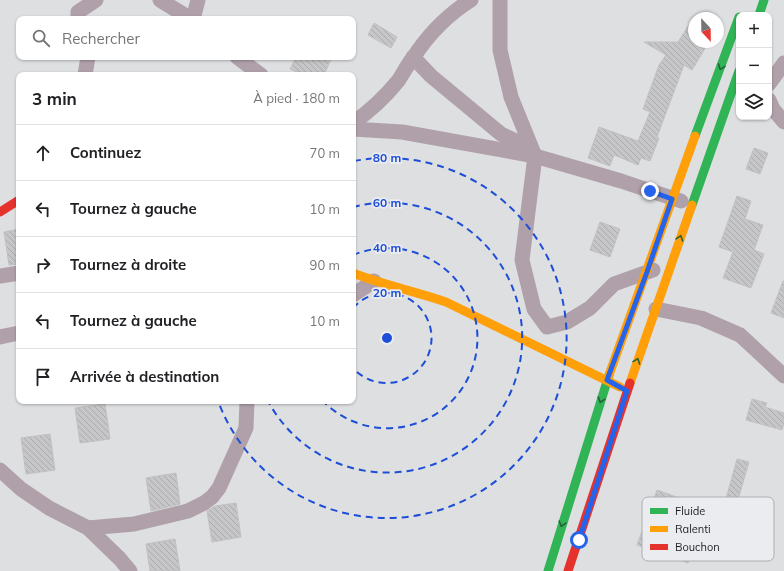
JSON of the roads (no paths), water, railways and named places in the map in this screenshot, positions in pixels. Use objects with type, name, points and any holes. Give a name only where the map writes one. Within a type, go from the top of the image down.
[{"type":"street","points":[[78,16],[78,12],[96,0]]},
{"type":"street","points":[[160,0],[187,16]]},
{"type":"street","points":[[193,16],[198,0]]},
{"type":"street","points":[[356,121],[382,99],[399,80],[413,57],[434,30],[458,8],[471,0]]},
{"type":"street","points":[[500,0],[500,50],[511,97],[533,152],[522,260],[534,310],[547,327],[567,322],[590,308],[614,284],[671,265]]},
{"type":"street","points":[[759,12],[764,0]]},
{"type":"street","points":[[548,571],[607,380],[736,25]]},
{"type":"street","points":[[413,57],[431,76],[501,134],[533,152]]},
{"type":"street","points":[[86,72],[88,60]]},
{"type":"street","points":[[241,60],[257,72]]},
{"type":"street","points":[[772,80],[784,63]]},
{"type":"street","points":[[568,571],[627,391],[691,204],[736,80]]},
{"type":"street","points":[[725,111],[736,105]]},
{"type":"street","points":[[772,107],[784,122]]},
{"type":"street","points":[[356,129],[402,132],[533,152],[691,204]]},
{"type":"street","points":[[0,212],[16,202]]},
{"type":"street","points":[[0,276],[16,273]]},
{"type":"street","points":[[356,274],[374,281],[417,292],[446,302],[627,391]]},
{"type":"street","points":[[356,293],[374,281]]},
{"type":"street","points":[[656,309],[701,318],[740,335],[784,376]]},
{"type":"street","points":[[0,337],[16,334]]},
{"type":"street","points":[[88,528],[134,524],[188,511],[212,497],[219,488],[246,428],[247,404]]},
{"type":"street","points":[[0,470],[21,489],[49,508],[88,528],[120,559],[130,571]]}]
